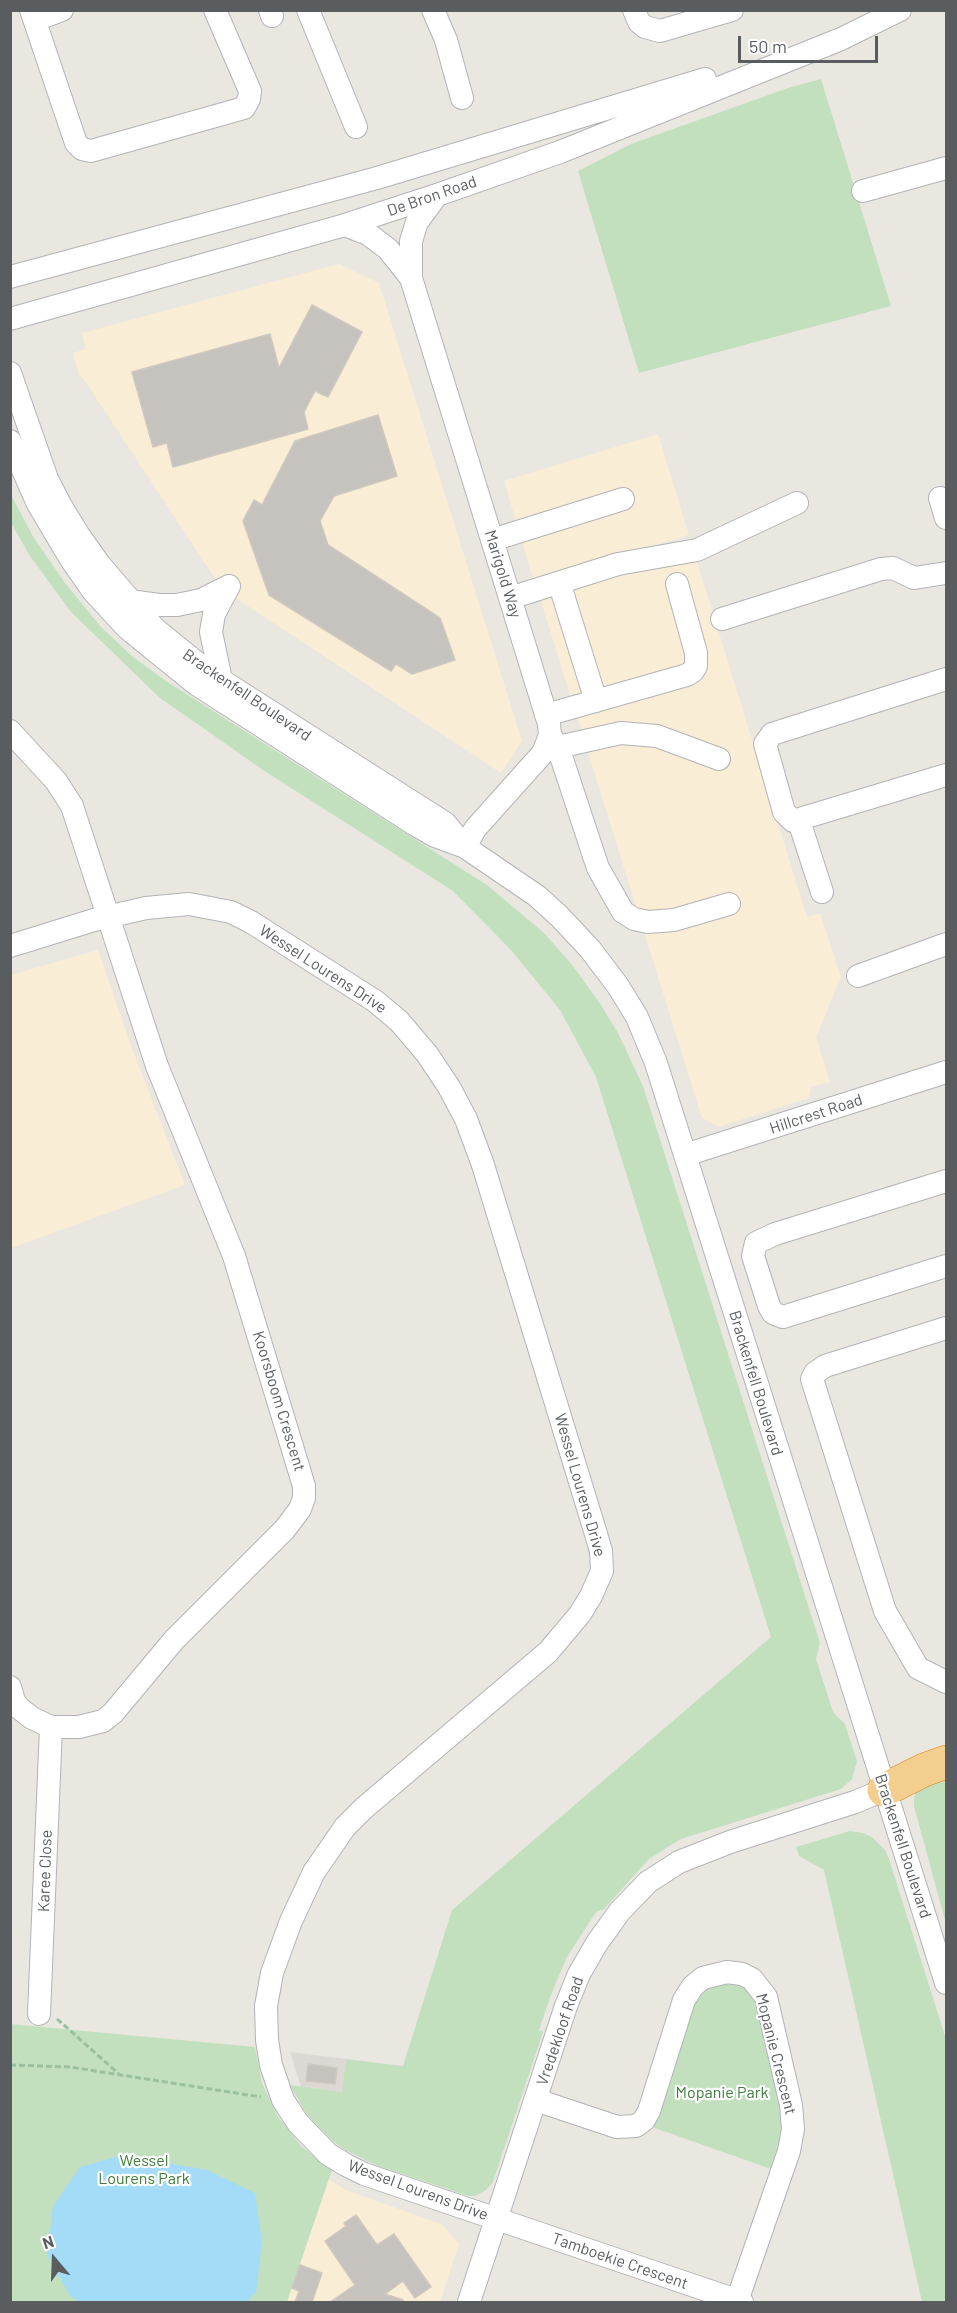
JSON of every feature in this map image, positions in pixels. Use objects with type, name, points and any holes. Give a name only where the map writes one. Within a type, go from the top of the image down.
[{"type":"highway","points":[[884,1790],[946,1762]]},
{"type":"street","points":[[62,10],[33,15],[76,143],[82,149],[91,151],[244,108],[250,91],[215,10]]},
{"type":"street","points":[[308,10],[356,127]]},
{"type":"street","points":[[433,10],[446,40],[462,98]]},
{"type":"street","points":[[634,10],[639,22],[645,27],[660,31],[729,11]]},
{"type":"street","name":"De Bron Road","points":[[10,319],[345,225],[437,195],[560,152],[842,39],[900,10]]},
{"type":"street","name":"De Bron Road","points":[[10,277],[377,178],[842,39]]},
{"type":"street","points":[[863,191],[946,168]]},
{"type":"street","name":"Marigold Way","points":[[437,195],[417,222],[411,241],[411,278],[551,732],[598,868],[623,912],[634,919],[648,922],[674,920],[729,904]]},
{"type":"street","name":"Marigold Way","points":[[345,225],[368,234],[388,249],[411,278]]},
{"type":"street","name":"Brackenfell Boulevard","points":[[10,373],[26,422],[54,493],[78,534],[129,601],[154,628],[221,680],[445,823],[465,847]]},
{"type":"street","name":"Brackenfell Boulevard","points":[[10,441],[38,504],[70,558],[93,591],[127,628],[196,684],[414,824],[435,836],[465,847],[537,896],[559,915],[590,949],[618,986],[637,1017],[652,1054],[685,1155],[946,1983]]},
{"type":"street","points":[[492,540],[623,499]]},
{"type":"street","points":[[510,598],[618,564],[698,550],[797,503]]},
{"type":"street","points":[[722,619],[881,569],[893,568],[910,577],[936,575]]},
{"type":"street","points":[[465,847],[475,829],[543,753],[551,732],[596,701],[687,675],[693,671],[696,666],[696,652],[677,584]]},
{"type":"street","points":[[129,601],[177,605],[201,600],[229,586],[214,614],[211,632],[221,680]]},
{"type":"street","points":[[563,596],[596,701]]},
{"type":"street","points":[[946,679],[768,737],[765,744],[784,812],[790,820],[799,821],[946,776]]},
{"type":"street","name":"Koorsboom Crescent","points":[[10,731],[56,781],[67,796],[75,815],[157,1066],[237,1265],[302,1474],[304,1498],[300,1509],[285,1529],[174,1640],[113,1713],[92,1725],[51,1727]]},
{"type":"street","points":[[551,732],[657,736],[719,759]]},
{"type":"street","points":[[799,821],[822,892]]},
{"type":"street","name":"Wessel Lourens Drive","points":[[10,946],[108,916],[167,904],[210,906],[231,912],[260,927],[375,1001],[399,1021],[427,1054],[449,1087],[466,1119],[483,1165],[597,1534],[603,1562],[599,1580],[580,1614],[548,1652],[364,1808],[345,1827],[314,1872],[280,1947],[266,2006],[267,2040],[271,2065],[283,2100],[298,2123],[328,2154],[364,2174],[497,2220]]},
{"type":"street","points":[[858,976],[946,945]]},
{"type":"street","name":"Hillcrest Road","points":[[685,1155],[946,1072]]},
{"type":"street","points":[[946,1181],[775,1234],[756,1243],[753,1256],[769,1306],[773,1312],[783,1317],[946,1266]]},
{"type":"street","points":[[946,1328],[825,1366],[815,1373],[812,1379],[885,1611],[918,1668],[946,1682]]},
{"type":"street","points":[[10,1687],[14,1701],[19,1708],[32,1718],[51,1727]]},
{"type":"street","name":"Karee Close","points":[[40,2009],[51,1727]]},
{"type":"street","name":"Vredekloof Road","points":[[469,2302],[566,2006],[579,1974],[602,1935],[620,1911],[648,1882],[679,1862],[730,1842],[855,1802],[884,1790]]},
{"type":"street","name":"Mopanie Crescent","points":[[536,2100],[617,2127],[636,2126],[644,2120],[649,2111],[684,2000],[693,1986],[703,1978],[727,1972],[742,1974],[752,1979],[766,1997],[791,2105],[794,2129],[740,2302]]},
{"type":"street","name":"Tamboekie Crescent","points":[[497,2220],[740,2302]]},
{"type":"path","points":[[40,2009],[121,2075]]},
{"type":"path","points":[[10,2064],[70,2067],[283,2100]]},
{"type":"shaded area","points":[[339,264],[379,283],[522,741],[501,773],[222,589],[79,375],[73,353],[86,349],[82,333]]},
{"type":"shaded area","points":[[658,434],[689,535],[534,582],[504,481]]},
{"type":"shaded area","points":[[696,559],[807,917],[820,913],[841,977],[816,1037],[830,1082],[811,1087],[809,1098],[718,1127],[702,1118],[539,595],[617,569]]},
{"type":"shaded area","points":[[98,950],[131,1046],[185,1185],[11,1248],[11,975]]},
{"type":"shaded area","points":[[290,2052],[346,2059],[342,2092],[301,2087]]},
{"type":"shaded area","points":[[328,2179],[346,2190],[443,2225],[459,2244],[440,2302],[287,2302]]},
{"type":"green space","points":[[821,79],[891,306],[639,373],[578,171],[631,144],[788,88]]},
{"type":"green space","points":[[10,493],[34,538],[65,583],[101,627],[133,657],[166,681],[487,885],[544,933],[573,966],[599,1002],[618,1033],[643,1086],[820,1643],[816,1659],[833,1712],[845,1724],[857,1761],[852,1779],[841,1789],[681,1839],[649,1859],[604,1909],[596,1912],[567,1957],[551,1995],[539,2030],[543,2032],[493,2182],[486,2190],[475,2196],[378,2166],[347,2151],[333,2141],[308,2116],[290,2085],[342,2092],[346,2059],[403,2066],[452,1910],[771,1637],[596,1077],[560,1010],[511,950],[453,891],[266,772],[160,698],[71,612],[30,556],[11,523]]},
{"type":"green space","points":[[946,1772],[946,1924],[914,1806],[914,1798],[916,1790]]},
{"type":"green space","points":[[850,1831],[872,1837],[885,1850],[946,2039],[946,2302],[922,2302],[824,1870],[799,1856],[796,1847]]},
{"type":"green space","name":"Mopanie Park","points":[[736,1981],[757,1996],[785,2121],[771,2169],[652,2127],[694,1999],[706,1987]]},
{"type":"green space","name":"Wessel Lourens Park","points":[[10,2024],[255,2047],[262,2083],[278,2117],[302,2147],[332,2170],[287,2302],[11,2302]]},
{"type":"water","points":[[122,2155],[207,2170],[255,2193],[262,2242],[256,2293],[246,2302],[79,2302],[70,2296],[47,2255],[53,2206],[80,2167]]},
{"type":"building","points":[[312,305],[362,332],[328,397],[315,391],[304,412],[308,429],[173,467],[167,443],[153,447],[132,372],[270,334],[279,368]]},
{"type":"building","points":[[378,415],[397,476],[334,496],[320,521],[328,545],[440,618],[455,660],[412,674],[396,664],[391,671],[269,595],[243,521],[254,500],[262,505],[295,441]]},
{"type":"building","points":[[308,2064],[337,2068],[335,2084],[306,2081]]},
{"type":"building","points":[[356,2215],[377,2245],[394,2234],[431,2287],[415,2298],[403,2281],[385,2294],[403,2300],[402,2302],[330,2302],[355,2285],[325,2241],[346,2226],[344,2223]]},
{"type":"building","points":[[300,2265],[322,2273],[312,2302],[295,2302],[299,2291],[292,2288]]}]
